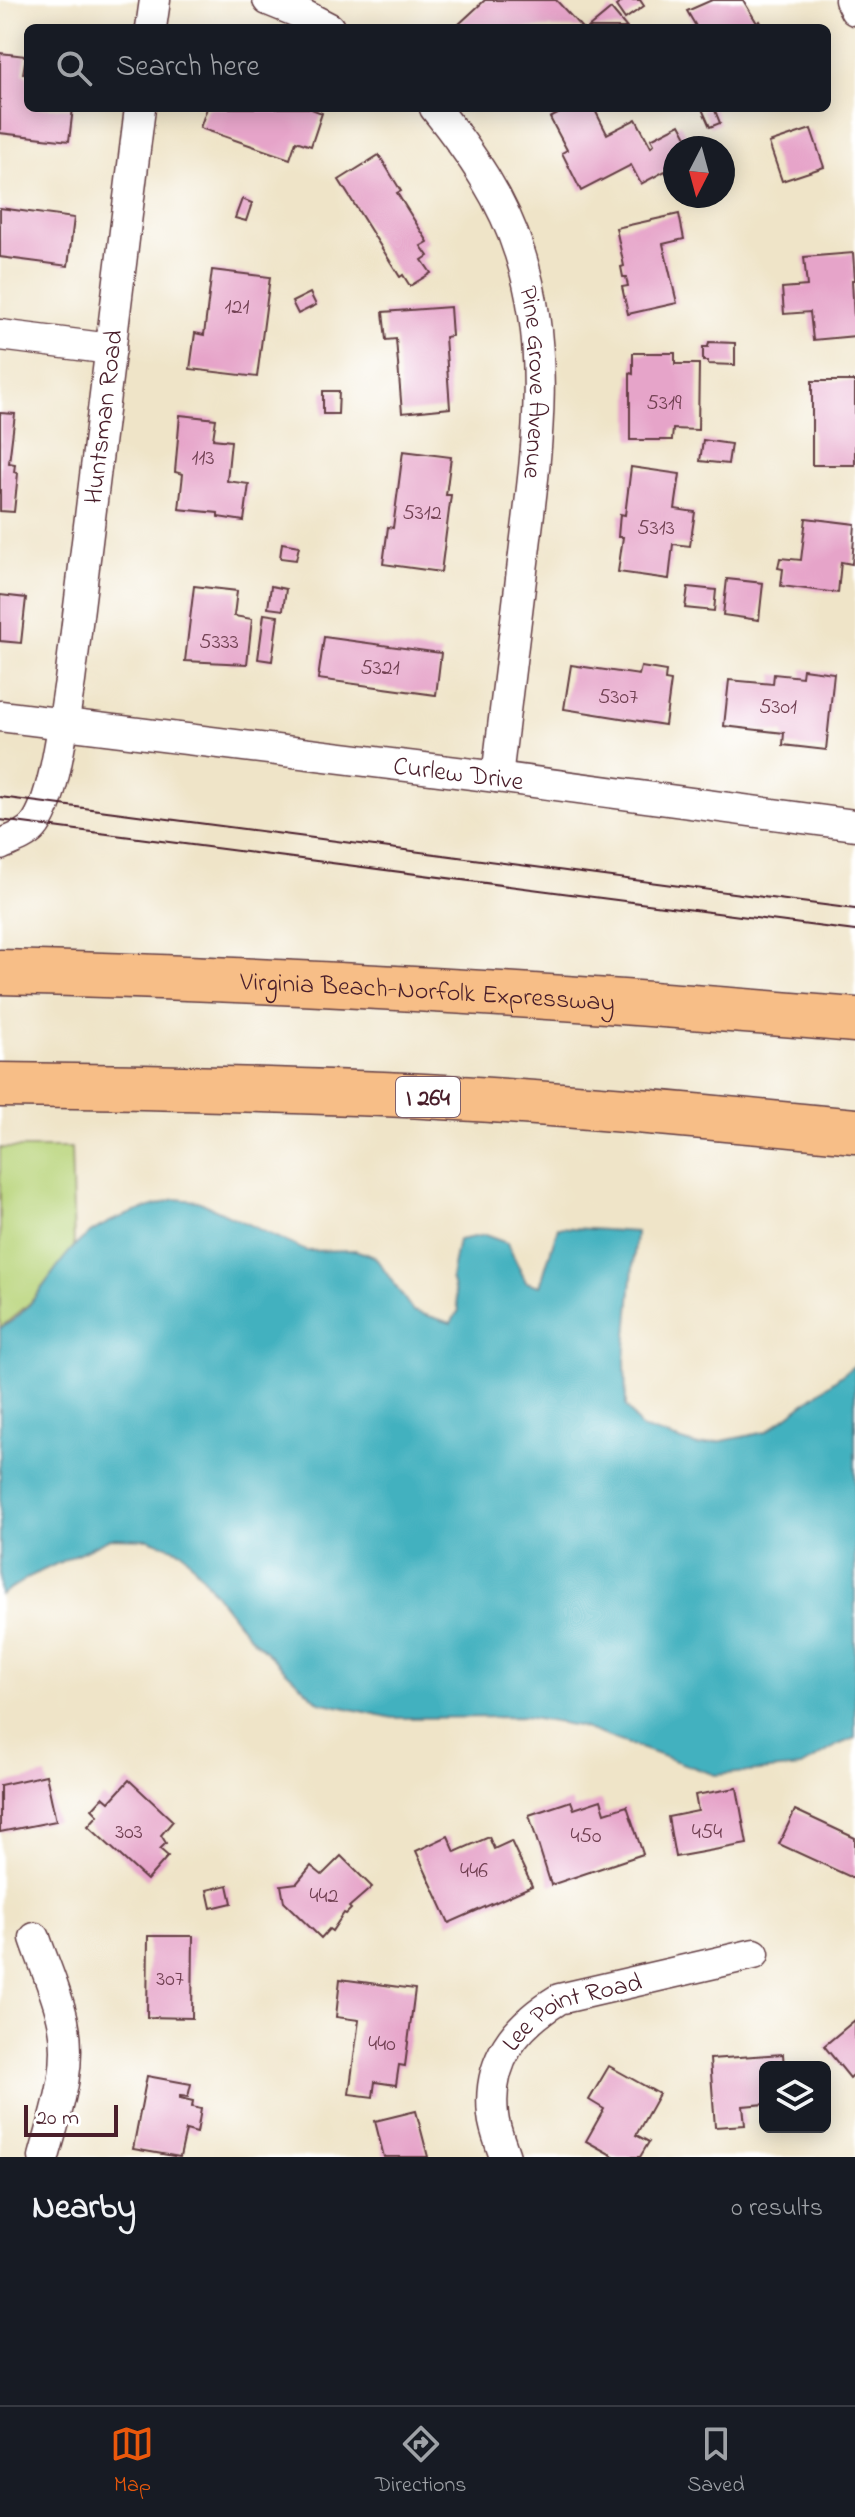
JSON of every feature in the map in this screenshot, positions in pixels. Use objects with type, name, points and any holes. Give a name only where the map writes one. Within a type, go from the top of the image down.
[{"type":"highway","name":"Virginia Beach-Norfolk Expressway","points":[[0,972],[384,985],[595,998],[855,1020]]},
{"type":"highway","name":"I 264","points":[[0,1085],[166,1086],[386,1094],[855,1131]]},
{"type":"street","points":[[152,24],[155,0]]},
{"type":"street","points":[[268,0],[321,24]]},
{"type":"street","points":[[850,0],[855,10]]},
{"type":"street","name":"Huntsman Road","points":[[63,723],[140,112]]},
{"type":"street","name":"Pine Grove Avenue","points":[[438,112],[468,150],[498,200],[520,253],[530,293],[539,367],[538,434],[497,777]]},
{"type":"street","points":[[0,335],[111,349]]},
{"type":"street","name":"Curlew Drive","points":[[0,716],[855,825]]},
{"type":"street","points":[[0,845],[31,830],[47,803],[63,723]]},
{"type":"street","points":[[35,1938],[63,2021],[66,2058],[63,2088],[44,2157]]},
{"type":"street","name":"Lee Point Road","points":[[505,2157],[493,2118],[492,2089],[500,2060],[514,2035],[534,2014],[559,1999],[754,1954]]},
{"type":"green space","points":[[0,1148],[71,1148],[74,1246],[30,1303],[0,1328]]},
{"type":"water","points":[[175,1199],[198,1201],[306,1251],[355,1250],[375,1257],[413,1311],[451,1323],[459,1310],[451,1277],[458,1240],[485,1235],[507,1243],[526,1282],[540,1286],[558,1227],[636,1232],[625,1359],[626,1406],[641,1428],[698,1446],[766,1432],[855,1365],[855,1738],[801,1767],[715,1775],[578,1726],[524,1717],[393,1718],[319,1702],[246,1633],[182,1551],[148,1539],[110,1538],[31,1576],[0,1595],[0,1328],[32,1302],[66,1256],[85,1237],[122,1217]]},
{"type":"building","points":[[485,0],[556,0],[578,24],[459,24]]},
{"type":"building","points":[[624,0],[640,0],[644,6],[625,19],[616,6]]},
{"type":"building","points":[[712,0],[743,0],[757,23],[760,21],[762,24],[695,24],[687,11]]},
{"type":"building","points":[[611,9],[624,24],[593,24]]},
{"type":"building","points":[[0,53],[24,56],[24,112],[73,112],[69,141],[0,133]]},
{"type":"building","points":[[206,112],[322,113],[311,146],[296,141],[290,159],[200,128]]},
{"type":"building","points":[[561,112],[596,112],[607,134],[636,119],[651,147],[654,144],[651,139],[680,124],[686,136],[663,136],[663,172],[641,184],[631,165],[581,191],[562,153],[567,150],[550,118]]},
{"type":"building","points":[[703,112],[716,112],[720,123],[710,127]]},
{"type":"building","points":[[811,129],[824,167],[782,181],[769,143]]},
{"type":"building","points":[[379,155],[401,191],[397,193],[428,242],[421,246],[428,256],[422,260],[431,273],[410,286],[403,275],[400,277],[339,180]]},
{"type":"building","points":[[242,199],[252,203],[246,221],[235,218]]},
{"type":"building","points":[[0,208],[74,218],[68,266],[0,257]]},
{"type":"building","points":[[679,214],[684,239],[663,244],[677,303],[628,314],[622,287],[628,286],[626,277],[623,277],[621,267],[624,266],[616,228]]},
{"type":"building","points":[[853,253],[855,336],[813,340],[810,312],[784,314],[782,288],[807,286],[804,257]]},
{"type":"building","points":[[212,270],[270,277],[257,377],[190,369],[195,333],[204,335]]},
{"type":"building","points":[[310,293],[316,305],[298,314],[292,302]]},
{"type":"building","points":[[450,307],[452,336],[445,337],[450,408],[402,413],[396,339],[386,340],[383,312]]},
{"type":"building","points":[[709,342],[735,343],[735,365],[703,361],[703,347],[708,347]]},
{"type":"building","points":[[633,353],[675,353],[675,364],[699,364],[698,430],[673,429],[672,440],[630,440]]},
{"type":"building","points":[[812,381],[855,381],[855,465],[812,465]]},
{"type":"building","points":[[323,391],[339,391],[338,414],[323,414]]},
{"type":"building","points":[[0,413],[15,414],[9,463],[15,464],[14,472],[18,473],[14,512],[0,511]]},
{"type":"building","points":[[180,415],[216,419],[213,439],[231,441],[227,481],[249,484],[244,521],[218,517],[218,513],[179,509],[183,474],[175,472]]},
{"type":"building","points":[[703,440],[731,444],[728,464],[700,461]]},
{"type":"building","points":[[403,451],[451,457],[446,495],[451,495],[441,572],[383,564],[388,527],[393,528]]},
{"type":"building","points":[[631,467],[680,474],[675,509],[695,512],[690,546],[673,544],[669,579],[618,572],[623,537],[618,537],[620,514],[625,515]]},
{"type":"building","points":[[806,518],[855,524],[852,564],[841,562],[838,593],[781,586],[783,569],[778,568],[780,558],[801,560]]},
{"type":"building","points":[[282,543],[299,546],[296,560],[280,558]]},
{"type":"building","points":[[727,579],[763,583],[759,620],[723,615]]},
{"type":"building","points":[[194,586],[237,591],[234,616],[252,619],[247,664],[185,661]]},
{"type":"building","points":[[271,586],[286,589],[283,610],[268,608]]},
{"type":"building","points":[[688,587],[716,590],[714,611],[685,608]]},
{"type":"building","points":[[0,595],[26,598],[21,643],[0,641]]},
{"type":"building","points":[[264,614],[278,616],[272,661],[258,659]]},
{"type":"building","points":[[324,637],[441,653],[436,695],[318,679]]},
{"type":"building","points":[[571,665],[639,675],[641,667],[666,671],[665,680],[671,681],[665,725],[564,709]]},
{"type":"building","points":[[803,669],[834,673],[826,750],[783,745],[784,733],[724,726],[729,680],[773,684],[774,674],[802,677]]},
{"type":"building","points":[[46,1775],[56,1821],[0,1832],[0,1785]]},
{"type":"building","points":[[129,1780],[173,1821],[161,1835],[166,1843],[160,1849],[168,1856],[147,1880],[88,1826],[98,1815],[92,1809],[103,1797],[109,1802]]},
{"type":"building","points":[[737,1788],[747,1844],[675,1857],[668,1817],[698,1811],[695,1795]]},
{"type":"building","points":[[601,1800],[605,1813],[627,1806],[643,1854],[551,1885],[529,1815],[571,1801],[574,1809]]},
{"type":"building","points":[[795,1810],[855,1838],[855,1879],[779,1844]]},
{"type":"building","points":[[448,1836],[455,1852],[489,1837],[494,1849],[511,1841],[532,1886],[449,1923],[416,1851]]},
{"type":"building","points":[[341,1856],[372,1887],[349,1907],[351,1909],[344,1913],[332,1931],[329,1929],[321,1938],[284,1902],[281,1885],[297,1883],[311,1866],[322,1875]]},
{"type":"building","points":[[228,1885],[232,1903],[211,1908],[207,1890]]},
{"type":"building","points":[[148,1936],[193,1936],[192,2018],[147,2017]]},
{"type":"building","points":[[340,1979],[415,1989],[405,2066],[399,2065],[396,2085],[375,2082],[373,2097],[349,2094],[359,2020],[336,2017]]},
{"type":"building","points":[[855,2020],[855,2073],[850,2078],[824,2046]]},
{"type":"building","points":[[783,2054],[784,2061],[759,2061],[759,2105],[743,2106],[745,2125],[715,2127],[710,2059]]},
{"type":"building","points":[[609,2066],[659,2094],[636,2135],[649,2142],[640,2157],[615,2157],[586,2141],[604,2109],[589,2100]]},
{"type":"building","points":[[147,2076],[191,2084],[188,2097],[180,2098],[193,2101],[192,2107],[201,2109],[197,2133],[186,2130],[180,2157],[133,2149]]},
{"type":"building","points":[[416,2111],[428,2157],[384,2157],[375,2121]]},
{"type":"tram line","points":[[0,797],[855,909]]},
{"type":"tram line","points":[[0,820],[855,931]]}]
